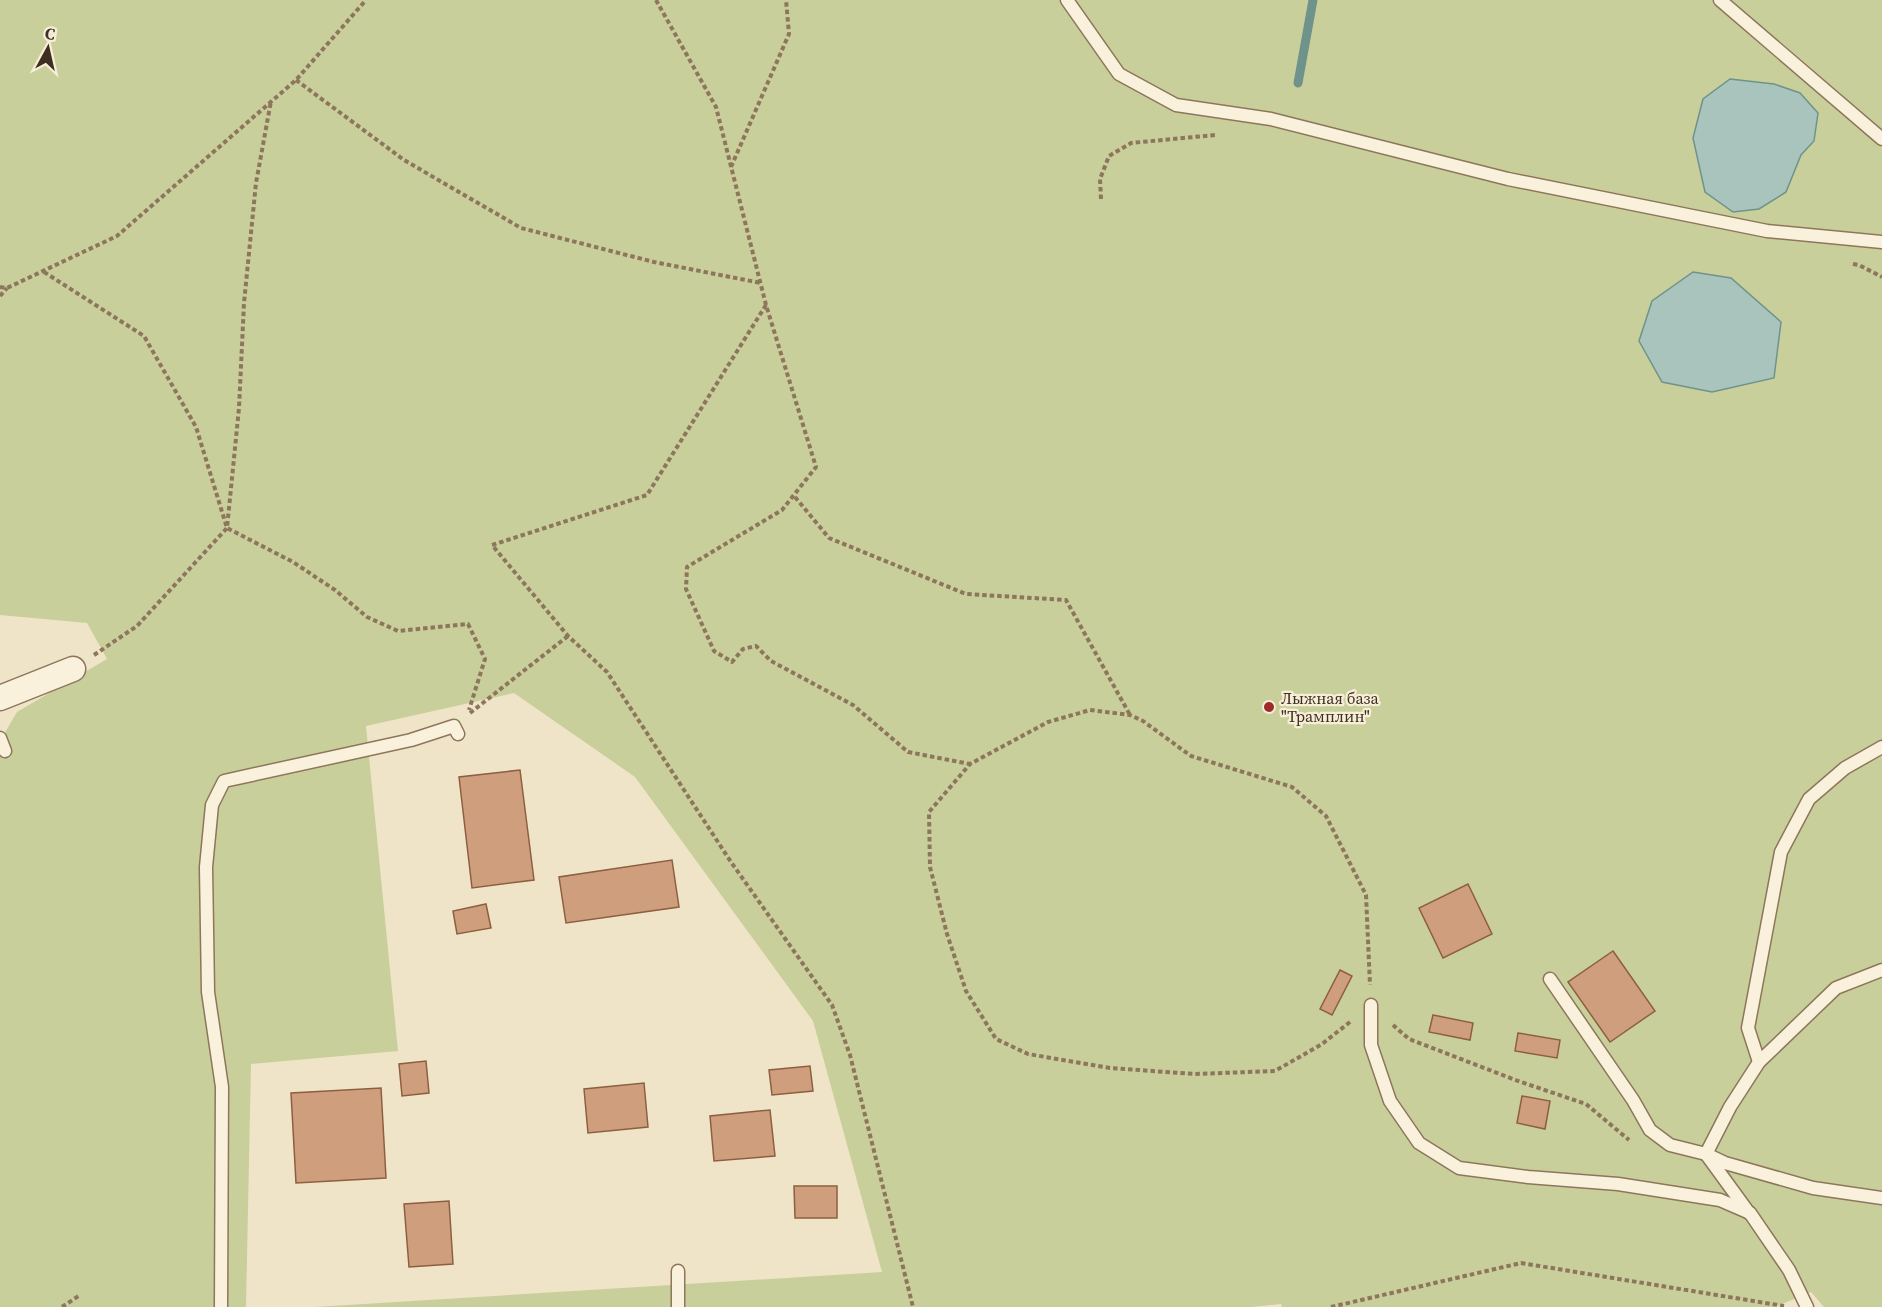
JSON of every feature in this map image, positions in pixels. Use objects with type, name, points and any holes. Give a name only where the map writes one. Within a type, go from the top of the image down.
[{"type":"street","points":[[0,698],[73,669]]},
{"type":"lane","points":[[1067,0],[1119,74],[1176,105],[1271,119],[1508,179],[1767,231],[1882,242]]},
{"type":"lane","points":[[1720,0],[1882,139]]},
{"type":"lane","points":[[221,1307],[222,1087],[208,992],[206,867],[212,805],[224,781],[411,740],[454,726],[458,734]]},
{"type":"lane","points":[[0,738],[5,751]]},
{"type":"lane","points":[[1759,1062],[1748,1028],[1781,852],[1809,799],[1845,768],[1882,747]]},
{"type":"lane","points":[[1707,1154],[1730,1107],[1759,1062],[1836,988],[1882,970]]},
{"type":"lane","points":[[1550,980],[1633,1100],[1650,1130],[1670,1145],[1707,1154],[1725,1162],[1813,1188],[1882,1198]]},
{"type":"lane","points":[[1371,1005],[1371,1045],[1390,1101],[1419,1143],[1459,1168],[1528,1178],[1618,1184],[1720,1200],[1750,1213]]},
{"type":"lane","points":[[1707,1154],[1789,1270],[1807,1307]]},
{"type":"lane","points":[[678,1270],[678,1307]]},
{"type":"path","points":[[0,296],[7,288],[117,236],[296,80],[366,0]]},
{"type":"path","points":[[656,0],[716,107],[766,305],[816,467],[795,497],[782,510],[687,567],[686,589],[714,651],[732,662],[743,649],[756,646],[771,661],[853,705],[908,752],[970,764]]},
{"type":"path","points":[[730,167],[789,34],[786,0]]},
{"type":"path","points":[[296,80],[404,160],[521,228],[654,262],[761,283]]},
{"type":"path","points":[[73,669],[137,626],[226,528],[239,408],[244,303],[256,183],[271,101]]},
{"type":"path","points":[[1101,199],[1100,179],[1109,156],[1131,143],[1222,134]]},
{"type":"path","points":[[44,272],[144,336],[196,427],[226,528],[293,562],[335,590],[367,617],[398,632],[468,624],[485,659],[467,716],[568,636]]},
{"type":"path","points":[[0,286],[7,288]]},
{"type":"path","points":[[766,305],[647,495],[492,545],[568,636],[607,672],[731,862],[832,1005],[850,1055],[913,1307]]},
{"type":"path","points":[[795,497],[829,538],[966,594],[1066,600],[1130,715]]},
{"type":"path","points":[[1371,1005],[1322,1044],[1275,1071],[1195,1074],[1110,1068],[1028,1054],[996,1039],[966,991],[947,934],[930,867],[929,812],[970,764],[1048,722],[1090,710],[1130,715],[1143,721],[1191,756],[1292,787],[1326,816],[1366,895],[1371,1005],[1409,1039],[1518,1081],[1586,1104],[1638,1147]]},
{"type":"path","points":[[1331,1307],[1521,1263],[1787,1307]]},
{"type":"path","points":[[62,1307],[80,1295]]},
{"type":"green space","name":"Лыжная база \"Трамплин\"","points":[[0,0],[1882,0],[1882,1307],[1824,1307],[1811,1292],[1775,1307],[1282,1307],[1281,1304],[1252,1307],[315,1307],[882,1272],[813,1021],[635,777],[514,693],[366,726],[398,1051],[251,1064],[246,1307],[0,1307],[0,741],[17,712],[107,659],[87,623],[0,615]]},
{"type":"water","points":[[1730,79],[1774,84],[1800,93],[1818,113],[1814,141],[1801,155],[1786,192],[1759,209],[1733,212],[1705,192],[1693,138],[1703,99]]},
{"type":"water","points":[[1693,272],[1731,278],[1781,322],[1774,378],[1712,392],[1662,382],[1639,341],[1652,301]]},
{"type":"building","points":[[520,770],[534,880],[472,888],[459,777]]},
{"type":"building","points":[[672,860],[679,907],[566,923],[559,877]]},
{"type":"building","points":[[1468,884],[1492,934],[1443,958],[1419,908]]},
{"type":"building","points":[[486,904],[491,928],[457,934],[453,911]]},
{"type":"building","points":[[1613,951],[1655,1011],[1610,1042],[1568,982]]},
{"type":"building","points":[[1340,970],[1352,976],[1332,1015],[1320,1009]]},
{"type":"building","points":[[1433,1015],[1473,1023],[1470,1040],[1429,1032]]},
{"type":"building","points":[[1518,1033],[1560,1040],[1557,1058],[1515,1051]]},
{"type":"building","points":[[426,1061],[429,1093],[402,1096],[399,1064]]},
{"type":"building","points":[[810,1066],[813,1091],[772,1095],[769,1070]]},
{"type":"building","points":[[644,1083],[648,1127],[588,1133],[584,1089]]},
{"type":"building","points":[[381,1088],[386,1178],[296,1183],[291,1093]]},
{"type":"building","points":[[1522,1096],[1550,1101],[1545,1129],[1517,1123]]},
{"type":"building","points":[[770,1110],[775,1156],[714,1161],[710,1116]]},
{"type":"building","points":[[794,1186],[837,1186],[837,1218],[795,1218]]},
{"type":"building","points":[[449,1201],[453,1264],[409,1267],[404,1204]]},
{"type":"waterway","points":[[1298,83],[1313,0]]},
{"type":"place","name":"Лыжная база \"Трамплин\"","points":[[1269,707]]}]
